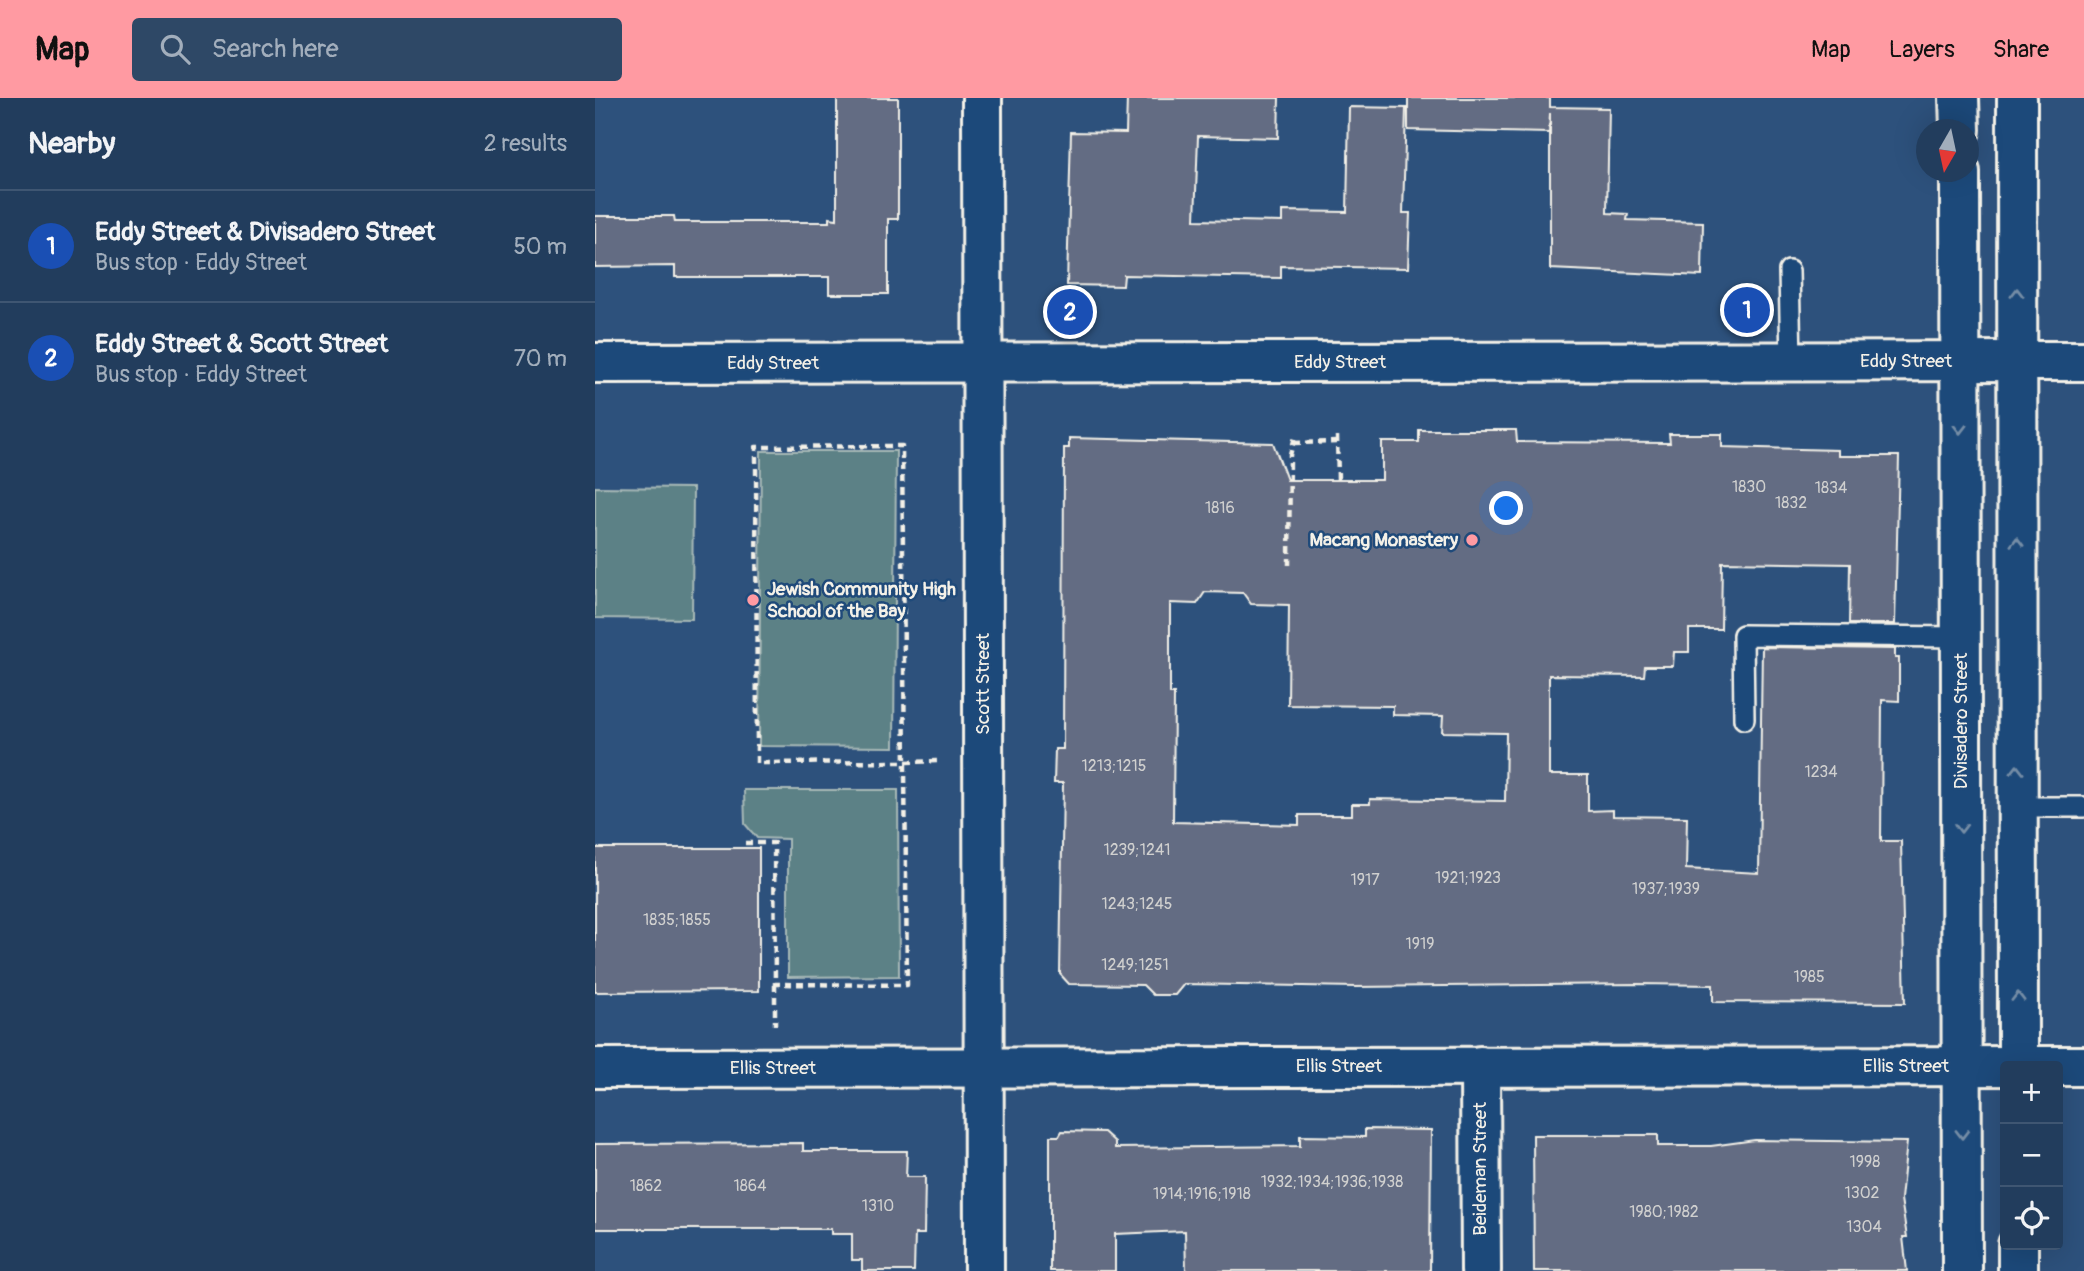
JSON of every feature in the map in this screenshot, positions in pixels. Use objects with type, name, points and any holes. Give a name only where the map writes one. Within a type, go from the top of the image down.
[{"type":"street","name":"Scott Street","points":[[982,98],[984,1271]]},
{"type":"street","points":[[1959,98],[1959,119]]},
{"type":"street","points":[[2017,98],[2018,1061]]},
{"type":"street","name":"Divisadero Street","points":[[1960,182],[1962,1271]]},
{"type":"street","name":"Eddy Street","points":[[595,363],[2084,361]]},
{"type":"street","name":"Beideman Street","points":[[1480,1066],[1481,1271]]},
{"type":"street","name":"Ellis Street","points":[[595,1068],[2000,1066]]},
{"type":"street","name":"Ellis Street","points":[[2063,1066],[2084,1066]]},
{"type":"street","points":[[2018,1250],[2018,1271]]},
{"type":"lane","points":[[1789,271],[1791,361]]},
{"type":"lane","points":[[1744,719],[1743,635],[1961,637]]},
{"type":"lane","points":[[2017,807],[2084,807]]},
{"type":"path","points":[[1289,565],[1290,456],[1294,440],[1338,439],[1338,480]]},
{"type":"path","points":[[745,844],[774,844],[775,984],[907,985],[905,762],[902,446],[756,447],[757,763],[905,762],[984,761]]},
{"type":"green space","points":[[761,451],[896,451],[894,747],[759,746]]},
{"type":"green space","points":[[595,487],[693,488],[692,619],[595,618]]},
{"type":"green space","points":[[744,790],[898,790],[899,976],[788,977],[788,839],[757,838],[745,824]]},
{"type":"building","points":[[837,98],[898,98],[898,219],[888,219],[888,294],[829,294],[829,277],[675,277],[675,266],[595,267],[595,216],[674,216],[675,222],[829,222],[829,218],[837,219]]},
{"type":"building","points":[[1127,98],[1279,98],[1278,138],[1198,136],[1195,220],[1282,222],[1282,211],[1347,212],[1349,107],[1406,108],[1403,213],[1410,213],[1408,268],[1281,266],[1281,278],[1124,275],[1123,286],[1067,285],[1071,132],[1126,133]]},
{"type":"building","points":[[1408,98],[1550,98],[1550,107],[1609,108],[1607,213],[1628,214],[1627,220],[1703,222],[1702,276],[1550,269],[1550,113],[1549,133],[1408,130]]},
{"type":"building","points":[[1419,430],[1516,430],[1517,442],[1670,443],[1669,434],[1722,434],[1722,447],[1838,450],[1838,456],[1899,456],[1895,624],[1849,624],[1850,564],[1722,562],[1721,629],[1689,629],[1689,652],[1674,652],[1673,666],[1645,666],[1644,676],[1549,675],[1549,775],[1588,775],[1588,811],[1613,810],[1613,816],[1687,817],[1686,869],[1759,873],[1762,647],[1895,649],[1895,658],[1899,658],[1899,701],[1882,700],[1881,841],[1901,841],[1905,1003],[1713,1002],[1713,985],[1638,984],[1356,987],[1184,984],[1175,995],[1153,995],[1143,985],[1069,984],[1060,974],[1063,783],[1054,783],[1055,749],[1063,749],[1064,448],[1069,448],[1069,438],[1273,443],[1287,480],[1382,480],[1382,442],[1419,442]],"holes":[[[1205,592],[1243,593],[1251,604],[1289,605],[1288,705],[1393,706],[1393,715],[1443,716],[1442,732],[1506,733],[1505,801],[1370,799],[1370,804],[1352,804],[1352,815],[1299,815],[1299,825],[1173,822],[1174,694],[1170,694],[1170,603],[1197,604]]]},
{"type":"building","points":[[595,848],[759,848],[759,991],[595,992]]},
{"type":"building","points":[[1365,1129],[1431,1130],[1430,1271],[1186,1271],[1185,1231],[1115,1234],[1115,1271],[1050,1271],[1050,1136],[1059,1136],[1062,1131],[1104,1132],[1115,1142],[1115,1148],[1300,1146],[1300,1136],[1365,1137]]},
{"type":"building","points":[[1533,1135],[1658,1135],[1658,1146],[1711,1146],[1755,1140],[1907,1142],[1901,1199],[1907,1237],[1903,1237],[1907,1271],[1534,1271]]},
{"type":"building","points":[[803,1143],[803,1151],[907,1151],[906,1177],[925,1177],[924,1234],[915,1234],[914,1271],[862,1271],[862,1260],[852,1260],[852,1234],[831,1234],[831,1229],[595,1229],[595,1144]]},
{"type":"place","name":"Eddy Street & Divisadero Street","points":[[1747,310]]},
{"type":"place","name":"Eddy Street & Scott Street","points":[[1070,312]]},
{"type":"place","name":"Macang Monastery","points":[[1472,540]]},
{"type":"place","name":"Jewish Community High School of the Bay","points":[[753,600]]}]
